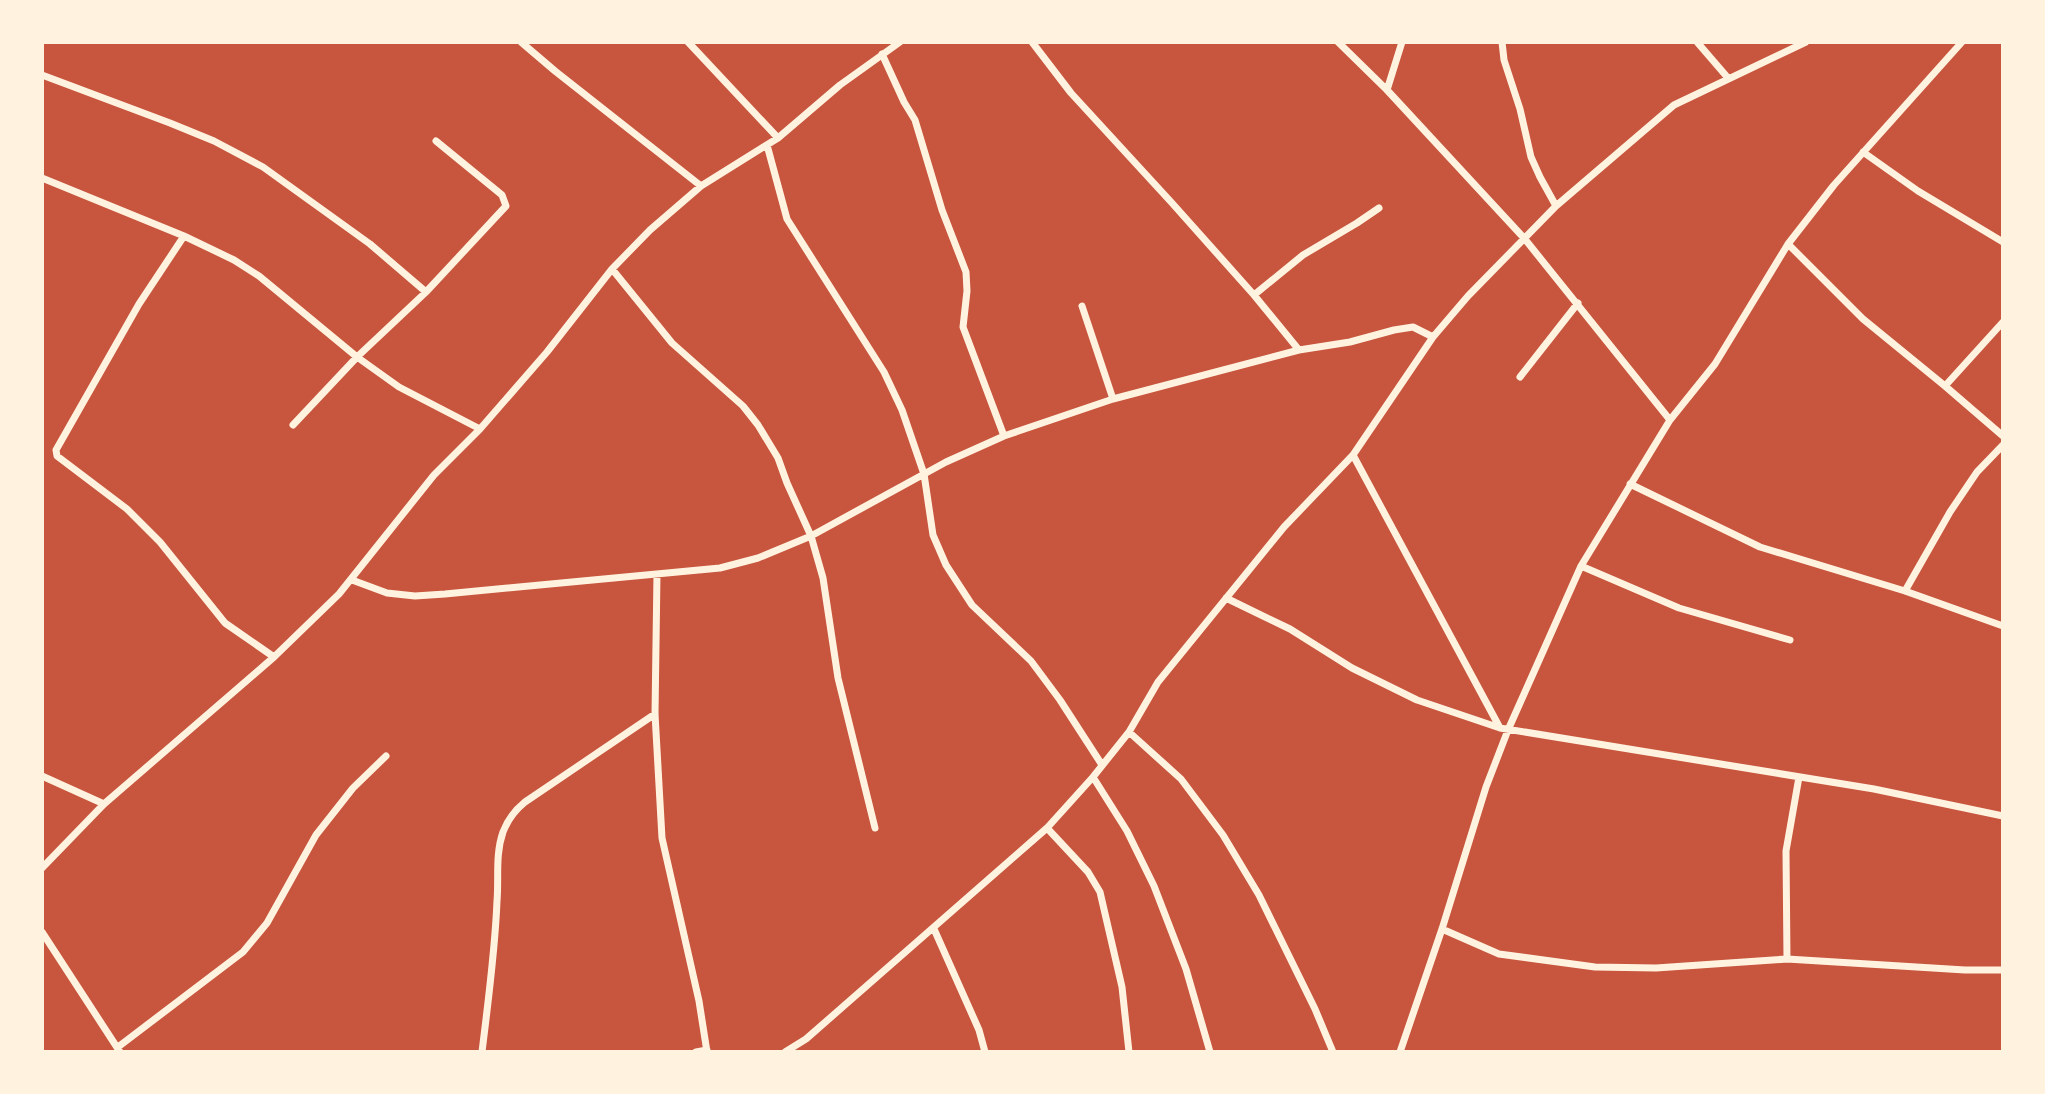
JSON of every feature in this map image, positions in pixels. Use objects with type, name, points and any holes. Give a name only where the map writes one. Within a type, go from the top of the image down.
[{"type":"street","points":[[520,42],[701,186]]},
{"type":"street","points":[[688,42],[778,138]]},
{"type":"street","points":[[42,868],[104,804],[274,657],[352,580],[434,475],[480,429],[547,352],[612,268],[650,230],[701,186],[778,138],[840,85],[900,42]]},
{"type":"street","points":[[1032,42],[1071,93],[1254,295],[1299,349]]},
{"type":"street","points":[[1338,42],[1387,90],[1524,238],[1670,419]]},
{"type":"street","points":[[1387,90],[1402,42]]},
{"type":"street","points":[[1502,42],[1504,60],[1520,109],[1531,157],[1556,206]]},
{"type":"street","points":[[1697,42],[1728,78]]},
{"type":"street","points":[[785,1052],[806,1039],[1047,828],[1129,732],[1158,682],[1226,597],[1284,527],[1353,455],[1433,337],[1468,296],[1556,206],[1674,105],[1806,42]]},
{"type":"street","points":[[1400,1052],[1442,929],[1504,729],[1581,566],[1670,419],[1715,364],[1788,244],[1863,152],[1962,42]]},
{"type":"street","points":[[882,54],[915,120],[942,210],[966,272],[963,327],[1004,436]]},
{"type":"street","points":[[42,75],[181,127],[263,167],[370,244],[426,292]]},
{"type":"street","points":[[293,425],[357,357],[426,292],[506,206],[502,195],[436,141]]},
{"type":"street","points":[[767,145],[787,219],[884,372],[902,410],[923,474],[933,535],[946,565],[972,605],[1031,661],[1102,765]]},
{"type":"street","points":[[1863,152],[1918,191],[2003,242]]},
{"type":"street","points":[[42,178],[184,236],[234,260],[259,276],[357,357],[399,387],[480,429]]},
{"type":"street","points":[[1254,295],[1303,255],[1379,208]]},
{"type":"street","points":[[184,236],[139,304],[55,450],[57,456],[127,509],[225,623],[274,657]]},
{"type":"street","points":[[1788,244],[1863,319],[2003,436]]},
{"type":"street","points":[[612,268],[672,343],[743,406],[778,458],[811,536],[823,578],[838,678],[875,828]]},
{"type":"street","points":[[1520,376],[1578,303]]},
{"type":"street","points":[[1082,306],[1113,399]]},
{"type":"street","points":[[1945,386],[2003,322]]},
{"type":"street","points":[[352,580],[387,593],[415,596],[720,568],[758,558],[811,536],[923,474],[1004,436],[1113,399],[1299,349],[1350,342],[1394,330],[1413,327],[1433,337]]},
{"type":"street","points":[[1905,591],[1963,492],[1977,472],[2003,445]]},
{"type":"street","points":[[1353,455],[1504,729]]},
{"type":"street","points":[[1630,484],[1760,547],[1905,591],[2003,626]]},
{"type":"street","points":[[1581,566],[1679,608],[1790,640]]},
{"type":"street","points":[[657,574],[655,714],[662,838],[699,1001],[707,1051],[696,1052]]},
{"type":"street","points":[[1226,597],[1290,629],[1352,668],[1417,700],[1504,729],[1874,789],[2003,817]]},
{"type":"street","points":[[482,1052],[498,899],[497,860],[503,832],[513,812],[655,714]]},
{"type":"street","points":[[1129,732],[1181,779],[1223,835],[1259,895],[1333,1052]]},
{"type":"street","points":[[42,932],[119,1049],[243,952],[267,923],[316,835],[353,788],[386,756]]},
{"type":"street","points":[[42,776],[104,804]]},
{"type":"street","points":[[1093,777],[1127,831],[1154,886],[1186,969],[1210,1052]]},
{"type":"street","points":[[1787,959],[1786,851],[1799,778]]},
{"type":"street","points":[[1047,828],[1088,872],[1100,892],[1122,987],[1129,1052]]},
{"type":"street","points":[[934,929],[979,1030],[985,1052]]},
{"type":"street","points":[[1442,929],[1499,954],[1595,967],[1656,968],[1787,959],[2003,970]]}]
